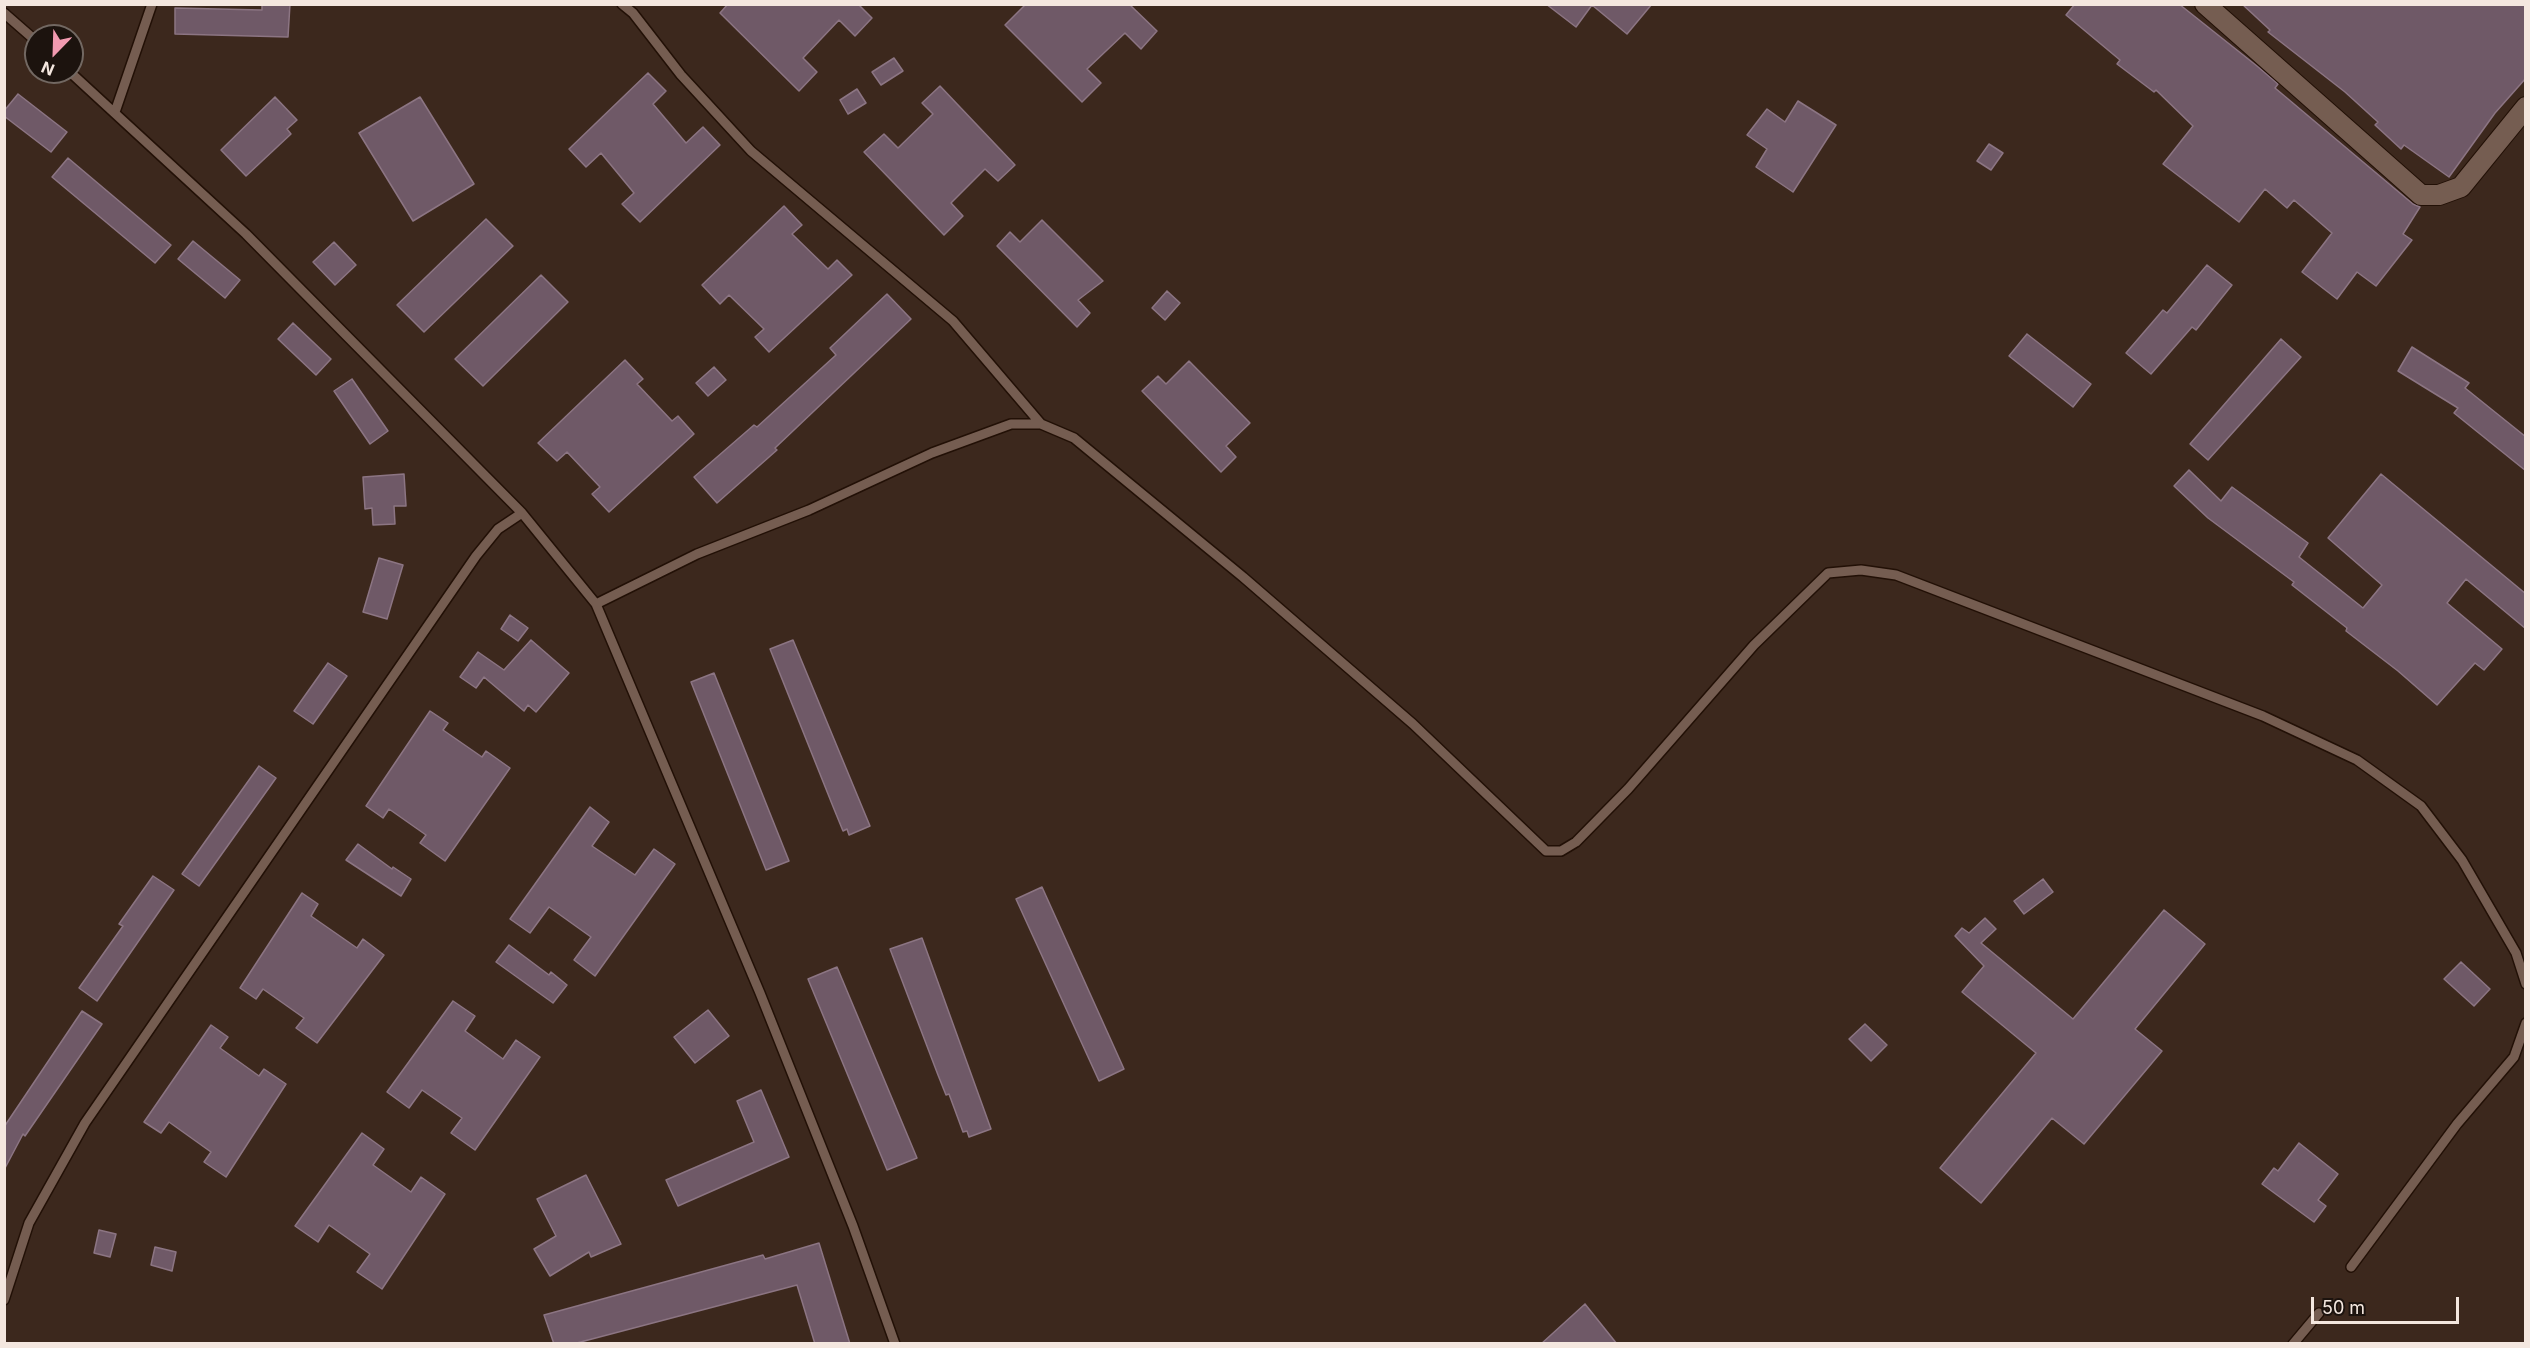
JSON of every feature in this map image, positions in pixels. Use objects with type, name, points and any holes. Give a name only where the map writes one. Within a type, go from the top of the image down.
[{"type":"street","points":[[2205,4],[2421,195],[2439,195],[2461,187],[2526,107]]},
{"type":"lane","points":[[115,112],[152,4]]},
{"type":"lane","points":[[622,4],[633,13],[681,75],[751,151],[819,205],[953,321],[1041,424]]},
{"type":"lane","points":[[4,13],[24,30]]},
{"type":"lane","points":[[84,84],[246,234],[522,513],[596,604],[760,993],[853,1226],[895,1344]]},
{"type":"lane","points":[[596,604],[697,554],[809,510],[932,453],[1011,424],[1041,424],[1074,438],[1243,577],[1413,723],[1546,851],[1561,851],[1576,842],[1629,789],[1754,645],[1828,573],[1861,570],[1896,575],[2263,716],[2357,760],[2421,806],[2455,851],[2516,953],[2526,984]]},
{"type":"lane","points":[[4,1300],[29,1222],[85,1123],[476,556],[498,529],[522,513]]},
{"type":"lane","points":[[2351,1267],[2457,1125],[2514,1057],[2526,1023]]},
{"type":"lane","points":[[2293,1344],[2319,1312]]},
{"type":"building","points":[[262,4],[290,4],[288,37],[175,34],[175,8],[262,10]]},
{"type":"building","points":[[728,4],[858,4],[872,18],[855,36],[839,20],[803,58],[817,72],[799,91],[720,13]]},
{"type":"building","points":[[1026,4],[1129,4],[1157,31],[1141,49],[1125,33],[1087,69],[1101,83],[1082,102],[1005,25]]},
{"type":"building","points":[[1546,4],[1652,4],[1627,34],[1592,5],[1576,27]]},
{"type":"building","points":[[2075,4],[2179,4],[2257,66],[2278,84],[2275,88],[2413,204],[2420,207],[2403,234],[2412,240],[2376,286],[2357,272],[2337,299],[2302,272],[2332,233],[2294,200],[2287,208],[2265,189],[2239,222],[2163,164],[2193,126],[2156,90],[2154,92],[2117,64],[2120,60],[2066,15]]},
{"type":"building","points":[[2242,4],[2526,4],[2526,78],[2495,113],[2449,177],[2404,145],[2401,149],[2375,125],[2378,122],[2345,92],[2268,32],[2270,30]]},
{"type":"building","points":[[894,58],[903,71],[881,85],[872,72]]},
{"type":"building","points":[[648,73],[666,91],[653,104],[686,143],[703,127],[720,145],[640,222],[622,204],[634,193],[601,153],[586,167],[569,149]]},
{"type":"building","points":[[940,86],[1015,165],[998,181],[985,169],[951,203],[963,216],[944,235],[864,152],[884,134],[898,148],[933,114],[922,103]]},
{"type":"building","points":[[857,89],[866,103],[848,114],[840,100]]},
{"type":"building","points":[[18,94],[67,132],[51,152],[4,116],[4,111]]},
{"type":"building","points":[[275,97],[297,120],[287,129],[291,134],[246,176],[221,150]]},
{"type":"building","points":[[420,97],[474,184],[413,221],[359,133]]},
{"type":"building","points":[[1798,101],[1836,125],[1793,192],[1756,167],[1767,149],[1747,135],[1767,109],[1785,122]]},
{"type":"building","points":[[1989,144],[2003,153],[1991,170],[1977,161]]},
{"type":"building","points":[[68,158],[171,245],[155,263],[52,177]]},
{"type":"building","points":[[784,206],[802,225],[792,234],[828,269],[837,260],[852,275],[769,352],[755,337],[764,329],[729,295],[720,304],[702,285]]},
{"type":"building","points":[[486,219],[513,246],[424,332],[397,305]]},
{"type":"building","points":[[1042,220],[1103,281],[1078,300],[1090,313],[1077,327],[997,246],[1010,232],[1020,242]]},
{"type":"building","points":[[193,241],[240,280],[225,298],[178,259]]},
{"type":"building","points":[[334,242],[356,265],[335,285],[313,262]]},
{"type":"building","points":[[2207,265],[2232,285],[2196,330],[2192,327],[2151,374],[2126,353],[2163,310],[2167,313]]},
{"type":"building","points":[[541,275],[568,302],[483,386],[455,359]]},
{"type":"building","points":[[1167,291],[1180,303],[1165,320],[1152,308]]},
{"type":"building","points":[[887,294],[911,319],[775,448],[777,450],[717,503],[694,477],[754,425],[757,427],[836,355],[830,348]]},
{"type":"building","points":[[293,323],[331,359],[316,375],[278,339]]},
{"type":"building","points":[[2027,334],[2091,384],[2073,407],[2009,356]]},
{"type":"building","points":[[2281,339],[2301,357],[2208,460],[2190,444]]},
{"type":"building","points":[[2412,347],[2469,383],[2465,388],[2526,437],[2526,471],[2454,413],[2458,408],[2398,371]]},
{"type":"building","points":[[625,360],[643,379],[637,384],[672,421],[678,416],[694,434],[609,512],[592,494],[600,487],[567,452],[557,461],[538,443]]},
{"type":"building","points":[[1189,361],[1250,423],[1226,446],[1236,457],[1221,472],[1142,391],[1158,376],[1166,384]]},
{"type":"building","points":[[714,367],[726,380],[708,396],[696,383]]},
{"type":"building","points":[[352,379],[388,431],[370,444],[334,391]]},
{"type":"building","points":[[2189,470],[2221,501],[2232,487],[2308,543],[2299,557],[2363,608],[2382,585],[2328,538],[2381,474],[2526,594],[2526,629],[2466,579],[2447,603],[2502,649],[2484,670],[2475,663],[2437,705],[2346,631],[2347,628],[2292,585],[2294,582],[2208,518],[2174,486]]},
{"type":"building","points":[[404,474],[406,506],[394,506],[395,524],[373,525],[372,508],[365,509],[363,477]]},
{"type":"building","points":[[379,558],[403,565],[387,619],[363,612]]},
{"type":"building","points":[[510,615],[528,628],[518,641],[501,629]]},
{"type":"building","points":[[531,640],[569,673],[536,712],[528,705],[524,711],[484,677],[476,688],[460,677],[478,652],[504,670]]},
{"type":"building","points":[[793,640],[870,826],[849,835],[847,829],[843,831],[770,649]]},
{"type":"building","points":[[328,663],[347,676],[313,724],[294,711]]},
{"type":"building","points":[[714,673],[789,861],[766,870],[691,682]]},
{"type":"building","points":[[430,711],[448,723],[443,730],[482,757],[486,751],[510,768],[445,861],[420,843],[426,835],[389,809],[383,818],[366,806]]},
{"type":"building","points":[[259,766],[276,778],[199,886],[182,874]]},
{"type":"building","points":[[590,807],[609,822],[592,846],[635,875],[654,849],[675,864],[595,976],[574,960],[591,937],[549,907],[530,933],[510,919]]},
{"type":"building","points":[[358,844],[392,869],[393,867],[411,879],[401,896],[346,860]]},
{"type":"building","points":[[153,876],[174,890],[97,1001],[79,988],[123,926],[119,924]]},
{"type":"building","points":[[2043,879],[2053,892],[2024,914],[2014,901]]},
{"type":"building","points":[[1042,887],[1124,1069],[1099,1081],[1016,899]]},
{"type":"building","points":[[302,893],[318,904],[311,916],[357,948],[363,939],[384,955],[317,1043],[296,1028],[304,1018],[263,989],[256,999],[240,988]]},
{"type":"building","points":[[2164,910],[2205,944],[2135,1029],[2162,1051],[2084,1144],[2052,1118],[1981,1203],[1940,1168],[2036,1053],[1962,992],[1984,966],[1955,936],[1962,928],[1969,933],[1985,918],[1996,929],[1981,943],[2073,1019]]},
{"type":"building","points":[[922,938],[991,1129],[969,1137],[967,1131],[963,1132],[949,1094],[946,1095],[890,949]]},
{"type":"building","points":[[509,945],[549,975],[551,972],[567,985],[553,1003],[496,962]]},
{"type":"building","points":[[2461,962],[2490,989],[2474,1006],[2444,979]]},
{"type":"building","points":[[837,967],[917,1158],[887,1170],[808,979]]},
{"type":"building","points":[[453,1001],[475,1016],[465,1031],[503,1059],[516,1040],[540,1057],[475,1150],[451,1133],[462,1118],[422,1090],[409,1108],[387,1092]]},
{"type":"building","points":[[708,1010],[729,1036],[695,1063],[674,1037]]},
{"type":"building","points":[[82,1011],[102,1024],[25,1136],[23,1134],[4,1170],[4,1127]]},
{"type":"building","points":[[1865,1024],[1887,1045],[1871,1061],[1849,1039]]},
{"type":"building","points":[[211,1025],[228,1037],[220,1048],[259,1076],[264,1069],[286,1084],[226,1177],[204,1162],[211,1152],[169,1122],[161,1133],[144,1122]]},
{"type":"building","points":[[761,1090],[789,1157],[678,1206],[666,1180],[754,1142],[737,1101]]},
{"type":"building","points":[[362,1133],[384,1149],[373,1165],[411,1192],[421,1177],[445,1194],[382,1289],[357,1272],[370,1254],[329,1225],[318,1242],[295,1226]]},
{"type":"building","points":[[2299,1143],[2338,1174],[2318,1200],[2326,1206],[2314,1222],[2262,1184],[2274,1168],[2278,1171]]},
{"type":"building","points":[[586,1175],[621,1244],[591,1257],[589,1252],[550,1276],[534,1249],[556,1236],[537,1199]]},
{"type":"building","points":[[99,1230],[116,1234],[110,1257],[94,1253]]},
{"type":"building","points":[[819,1243],[850,1344],[815,1344],[797,1285],[573,1344],[554,1344],[544,1315],[763,1255],[765,1259]]},
{"type":"building","points":[[155,1247],[176,1252],[172,1271],[151,1265]]},
{"type":"building","points":[[1585,1304],[1617,1344],[1541,1344]]}]
